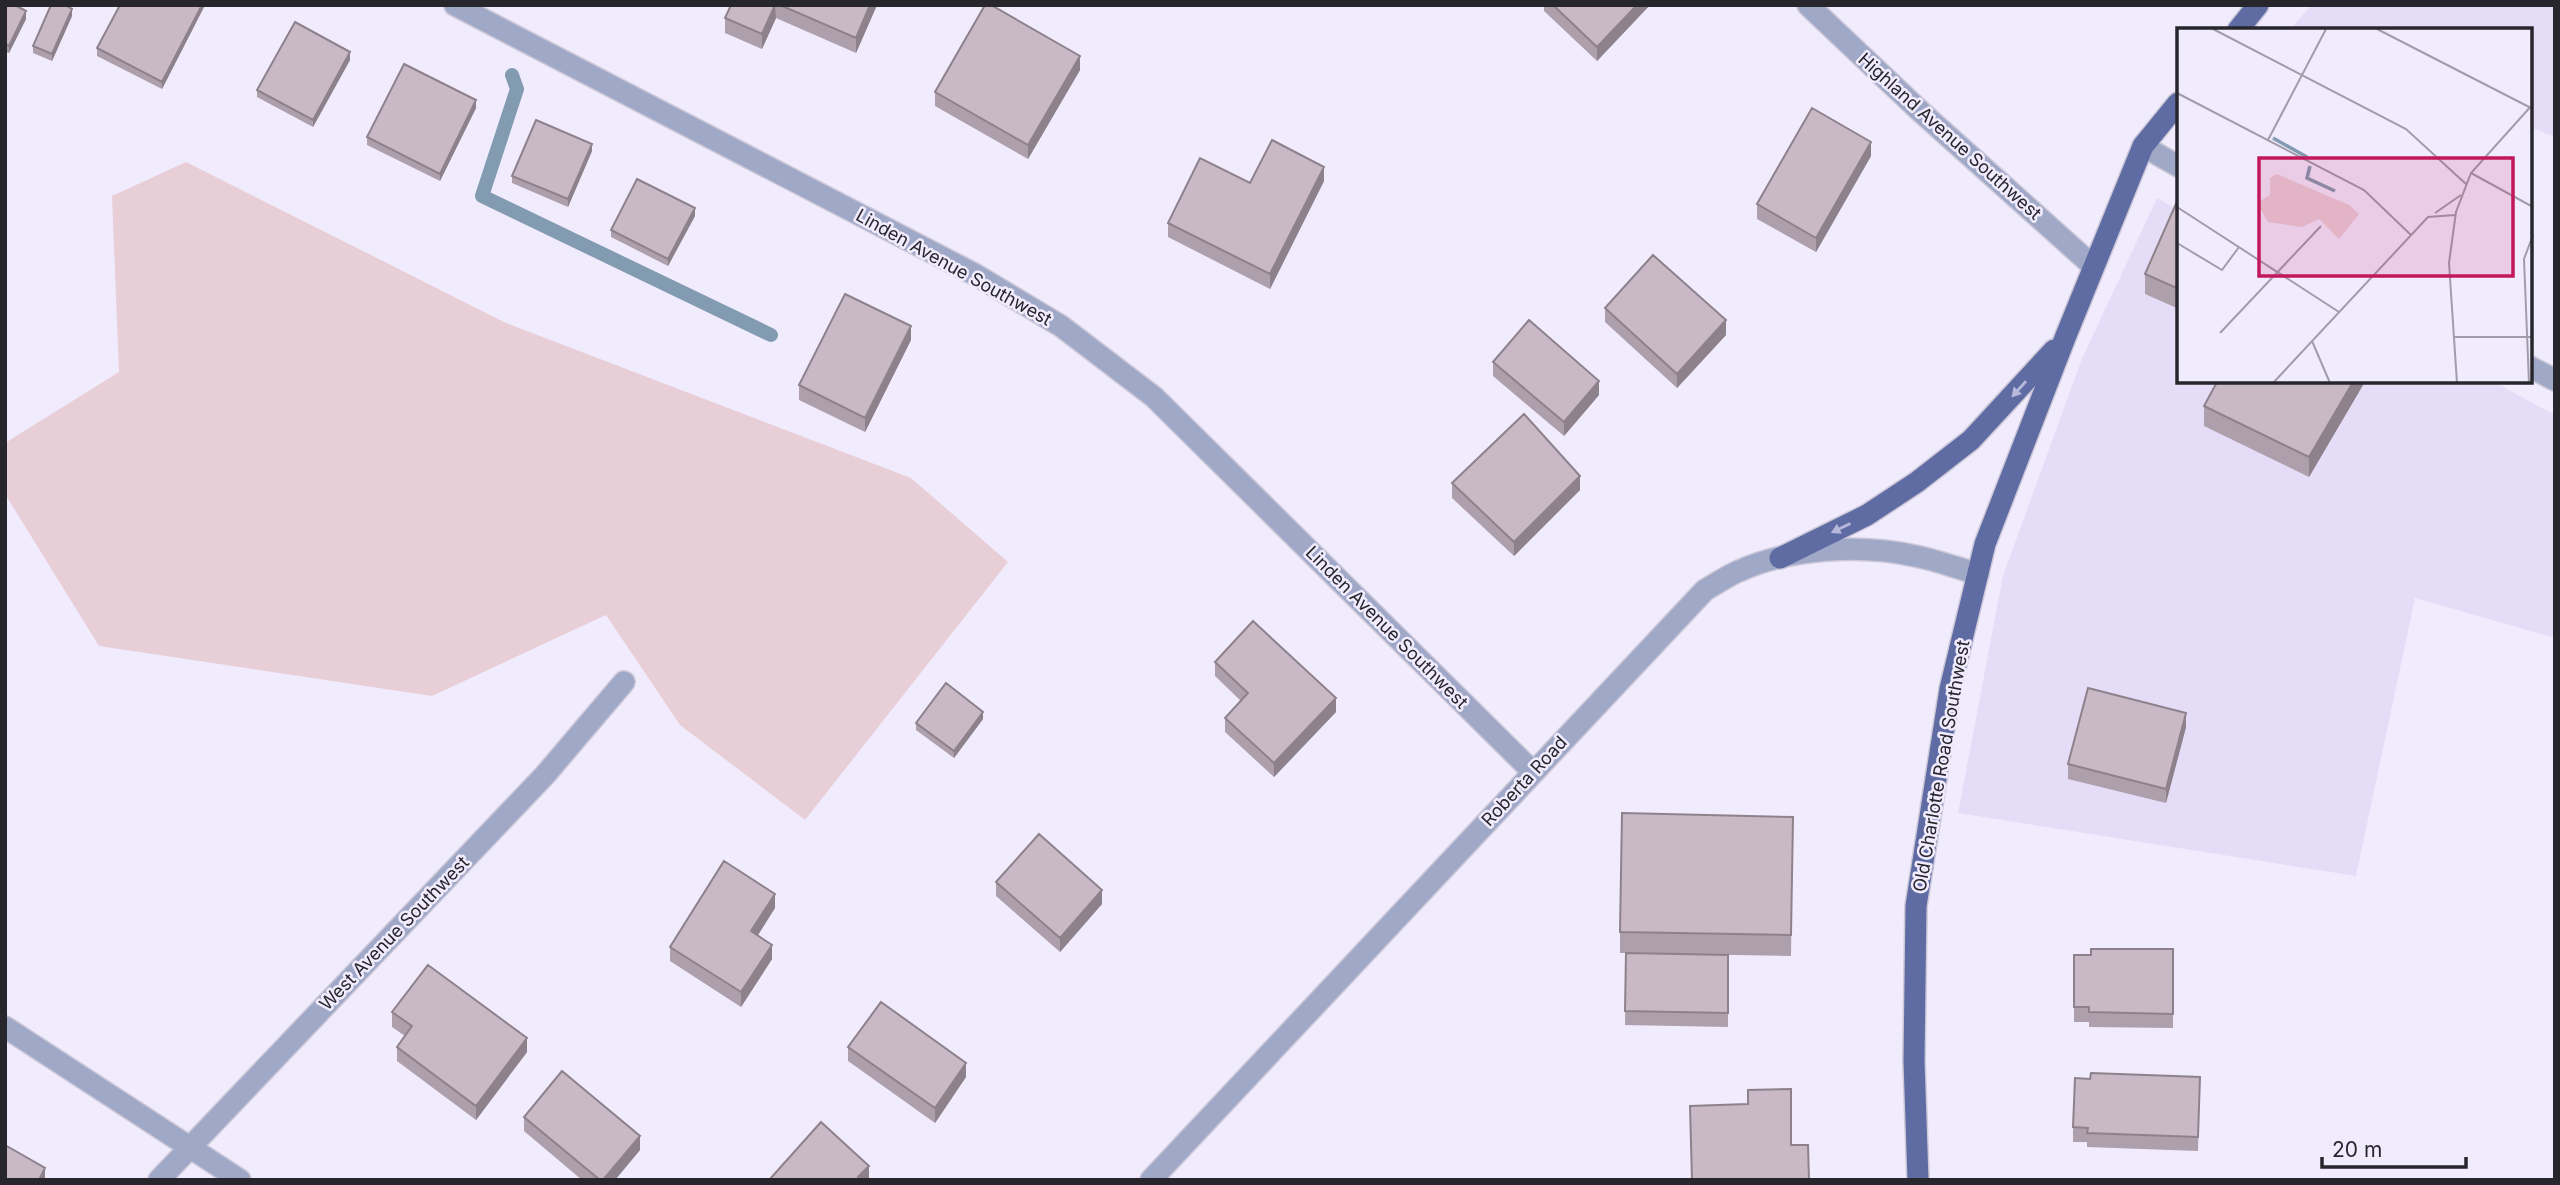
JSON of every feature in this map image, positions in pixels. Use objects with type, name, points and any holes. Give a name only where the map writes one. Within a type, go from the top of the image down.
[{"type":"main road","points":[[2240,28],[2258,5]]},
{"type":"main road","name":"Old Charlotte Road Southwest","points":[[1918,1180],[1914,1062],[1916,906],[1950,689],[1985,544],[2093,266],[2143,146],[2177,105]]},
{"type":"main road","points":[[1780,558],[1867,515],[1917,482],[1971,440],[2065,338]]},
{"type":"street","name":"Linden Avenue Southwest","points":[[456,5],[976,275],[1061,326],[1154,397],[1533,772]]},
{"type":"street","name":"Highland Avenue Southwest","points":[[1808,5],[1920,111],[2093,266]]},
{"type":"street","points":[[2143,146],[2177,165]]},
{"type":"street","points":[[2532,368],[2555,380]]},
{"type":"street","name":"Roberta Road","points":[[1151,1180],[1706,590],[1739,571],[1780,558],[1821,552],[1867,550],[1914,555],[1978,574]]},
{"type":"street","name":"West Avenue Southwest","points":[[159,1180],[545,775],[624,682]]},
{"type":"street","points":[[5,1027],[240,1180]]},
{"type":"shaded area","points":[[2312,5],[2555,5],[2555,137],[2532,128],[2532,28],[2291,28]]},
{"type":"shaded area","points":[[186,162],[506,323],[911,478],[1008,562],[805,820],[680,725],[606,615],[432,696],[99,646],[5,494],[5,443],[119,372],[112,196]]},
{"type":"shaded area","points":[[2157,198],[2177,209],[2177,383],[2496,383],[2555,415],[2555,638],[2415,598],[2356,876],[1958,813],[2003,576],[2081,361]]},
{"type":"building","points":[[5,5],[15,5],[26,11],[9,46],[5,44]]},
{"type":"building","points":[[51,5],[65,5],[72,9],[52,54],[33,46]]},
{"type":"building","points":[[120,5],[202,5],[162,82],[97,48]]},
{"type":"building","points":[[731,5],[775,5],[762,34],[725,18]]},
{"type":"building","points":[[780,5],[870,5],[856,38]]},
{"type":"building","points":[[985,5],[991,5],[1080,56],[1028,145],[935,92]]},
{"type":"building","points":[[1553,5],[1637,5],[1597,47]]},
{"type":"building","points":[[295,22],[350,52],[313,120],[257,90]]},
{"type":"building","points":[[404,64],[476,100],[440,174],[367,137]]},
{"type":"building","points":[[1812,108],[1871,142],[1816,238],[1757,204]]},
{"type":"building","points":[[536,120],[592,144],[568,199],[512,176]]},
{"type":"building","points":[[1272,140],[1324,167],[1270,274],[1168,223],[1200,158],[1250,183]]},
{"type":"building","points":[[637,179],[695,208],[668,259],[611,230]]},
{"type":"building","points":[[2177,202],[2177,288],[2145,274]]},
{"type":"building","points":[[1653,255],[1726,320],[1677,374],[1605,308]]},
{"type":"building","points":[[845,294],[911,326],[865,418],[799,385]]},
{"type":"building","points":[[1529,320],[1599,381],[1564,422],[1493,362]]},
{"type":"building","points":[[2216,383],[2352,383],[2309,457],[2204,406]]},
{"type":"building","points":[[1524,414],[1580,476],[1514,542],[1452,483]]},
{"type":"building","points":[[1253,621],[1336,698],[1274,763],[1225,718],[1248,693],[1215,662]]},
{"type":"building","points":[[946,683],[983,712],[954,751],[916,723]]},
{"type":"building","points":[[2088,688],[2186,713],[2166,789],[2068,764]]},
{"type":"building","points":[[1622,813],[1793,817],[1791,935],[1620,932]]},
{"type":"building","points":[[1039,834],[1102,890],[1060,938],[996,882]]},
{"type":"building","points":[[724,861],[775,894],[751,931],[772,945],[741,992],[670,947]]},
{"type":"building","points":[[2091,949],[2173,949],[2173,1014],[2089,1012],[2089,1007],[2074,1007],[2074,955],[2091,955]]},
{"type":"building","points":[[1626,953],[1728,955],[1728,1013],[1625,1011]]},
{"type":"building","points":[[428,965],[527,1038],[476,1106],[397,1047],[412,1026],[392,1012]]},
{"type":"building","points":[[881,1002],[966,1063],[935,1108],[848,1047]]},
{"type":"building","points":[[562,1071],[640,1136],[603,1180],[524,1117]]},
{"type":"building","points":[[2091,1073],[2200,1077],[2198,1137],[2087,1133],[2088,1128],[2073,1127],[2075,1078],[2090,1079]]},
{"type":"building","points":[[1791,1089],[1791,1145],[1808,1145],[1809,1180],[1692,1180],[1690,1106],[1748,1104],[1748,1090]]},
{"type":"building","points":[[821,1122],[869,1166],[858,1177],[860,1180],[769,1180]]},
{"type":"building","points":[[5,1145],[45,1168],[39,1180],[5,1180]]},
{"type":"waterway","points":[[512,75],[517,89],[482,196],[771,335]]}]
